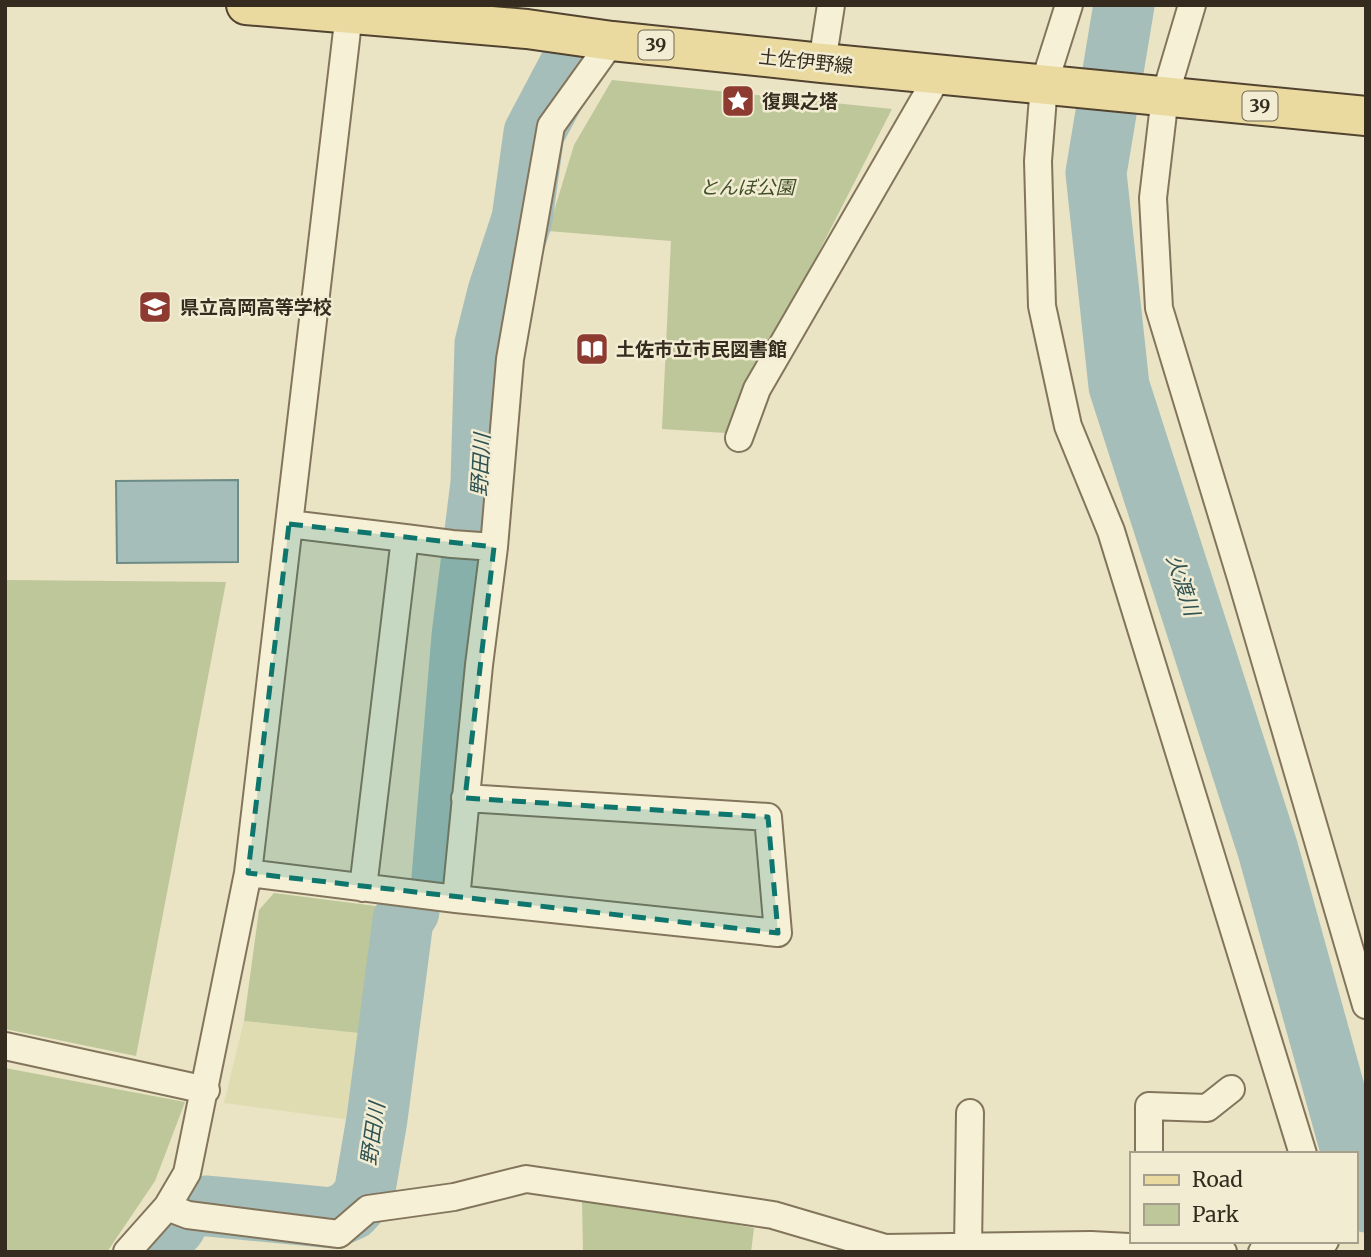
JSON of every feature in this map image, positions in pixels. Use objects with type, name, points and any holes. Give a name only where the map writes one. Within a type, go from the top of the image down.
[{"type":"main road","name":"土佐伊野線","points":[[246,5],[350,10],[822,63],[1366,116]]},
{"type":"street","points":[[822,63],[831,5]]},
{"type":"street","points":[[1069,5],[1038,161],[1042,306],[1068,426],[1111,531],[1302,1152]]},
{"type":"street","points":[[1192,5],[1159,96],[1153,198],[1159,308],[1366,1005]]},
{"type":"street","points":[[127,1252],[167,1206],[187,1173],[206,1090],[247,873],[350,10]]},
{"type":"street","points":[[456,900],[494,547],[510,359],[551,126],[612,41]]},
{"type":"street","points":[[739,438],[757,389],[939,74]]},
{"type":"street","points":[[289,524],[494,547]]},
{"type":"street","points":[[363,888],[405,538]]},
{"type":"street","points":[[247,873],[456,900],[778,933],[768,817],[465,798]]},
{"type":"street","points":[[5,1046],[206,1090]]},
{"type":"street","points":[[1149,1152],[1149,1106],[1207,1108],[1231,1088]]},
{"type":"street","points":[[968,1247],[970,1113]]},
{"type":"street","points":[[167,1206],[188,1215],[339,1234],[368,1209],[454,1197],[526,1179],[773,1215],[885,1250],[1150,1245],[1223,1252]]},
{"type":"street","points":[[1262,1252],[1315,1243]]},
{"type":"highlighted area","points":[[289,524],[494,547],[465,798],[768,817],[778,933],[248,873]]},
{"type":"shaded area","points":[[244,1021],[378,1035],[366,1122],[224,1103]]},
{"type":"green space","name":"とんぼ公園","points":[[612,80],[892,109],[726,433],[662,429],[671,241],[548,231],[574,145]]},
{"type":"green space","points":[[5,580],[226,582],[136,1056],[5,1029]]},
{"type":"green space","points":[[274,893],[399,909],[378,1035],[244,1021],[259,910]]},
{"type":"green space","points":[[5,1068],[185,1102],[155,1181],[107,1252],[5,1252]]},
{"type":"green space","points":[[582,1197],[754,1228],[751,1252],[583,1252]]},
{"type":"water","points":[[238,480],[238,562],[117,563],[116,481]]},
{"type":"waterway","name":"火渡川","points":[[1124,5],[1096,173],[1119,386],[1268,850],[1351,1152]]},
{"type":"waterway","name":"野田川","points":[[442,878],[462,636],[481,483],[485,344],[498,292],[522,219],[534,133],[570,65]]},
{"type":"waterway","name":"野田川","points":[[207,1206],[333,1218],[351,1210],[364,1195],[377,1119],[403,920],[409,911]]},
{"type":"waterway","name":"火渡川","points":[[1357,1171],[1366,1202]]},
{"type":"waterway","name":"野田川","points":[[152,1252],[176,1225]]},
{"type":"place","name":"復興之塔","points":[[738,101]]},
{"type":"place","name":"県立高岡高等学校","points":[[155,307]]},
{"type":"place","name":"土佐市立市民図書館","points":[[592,349]]}]
